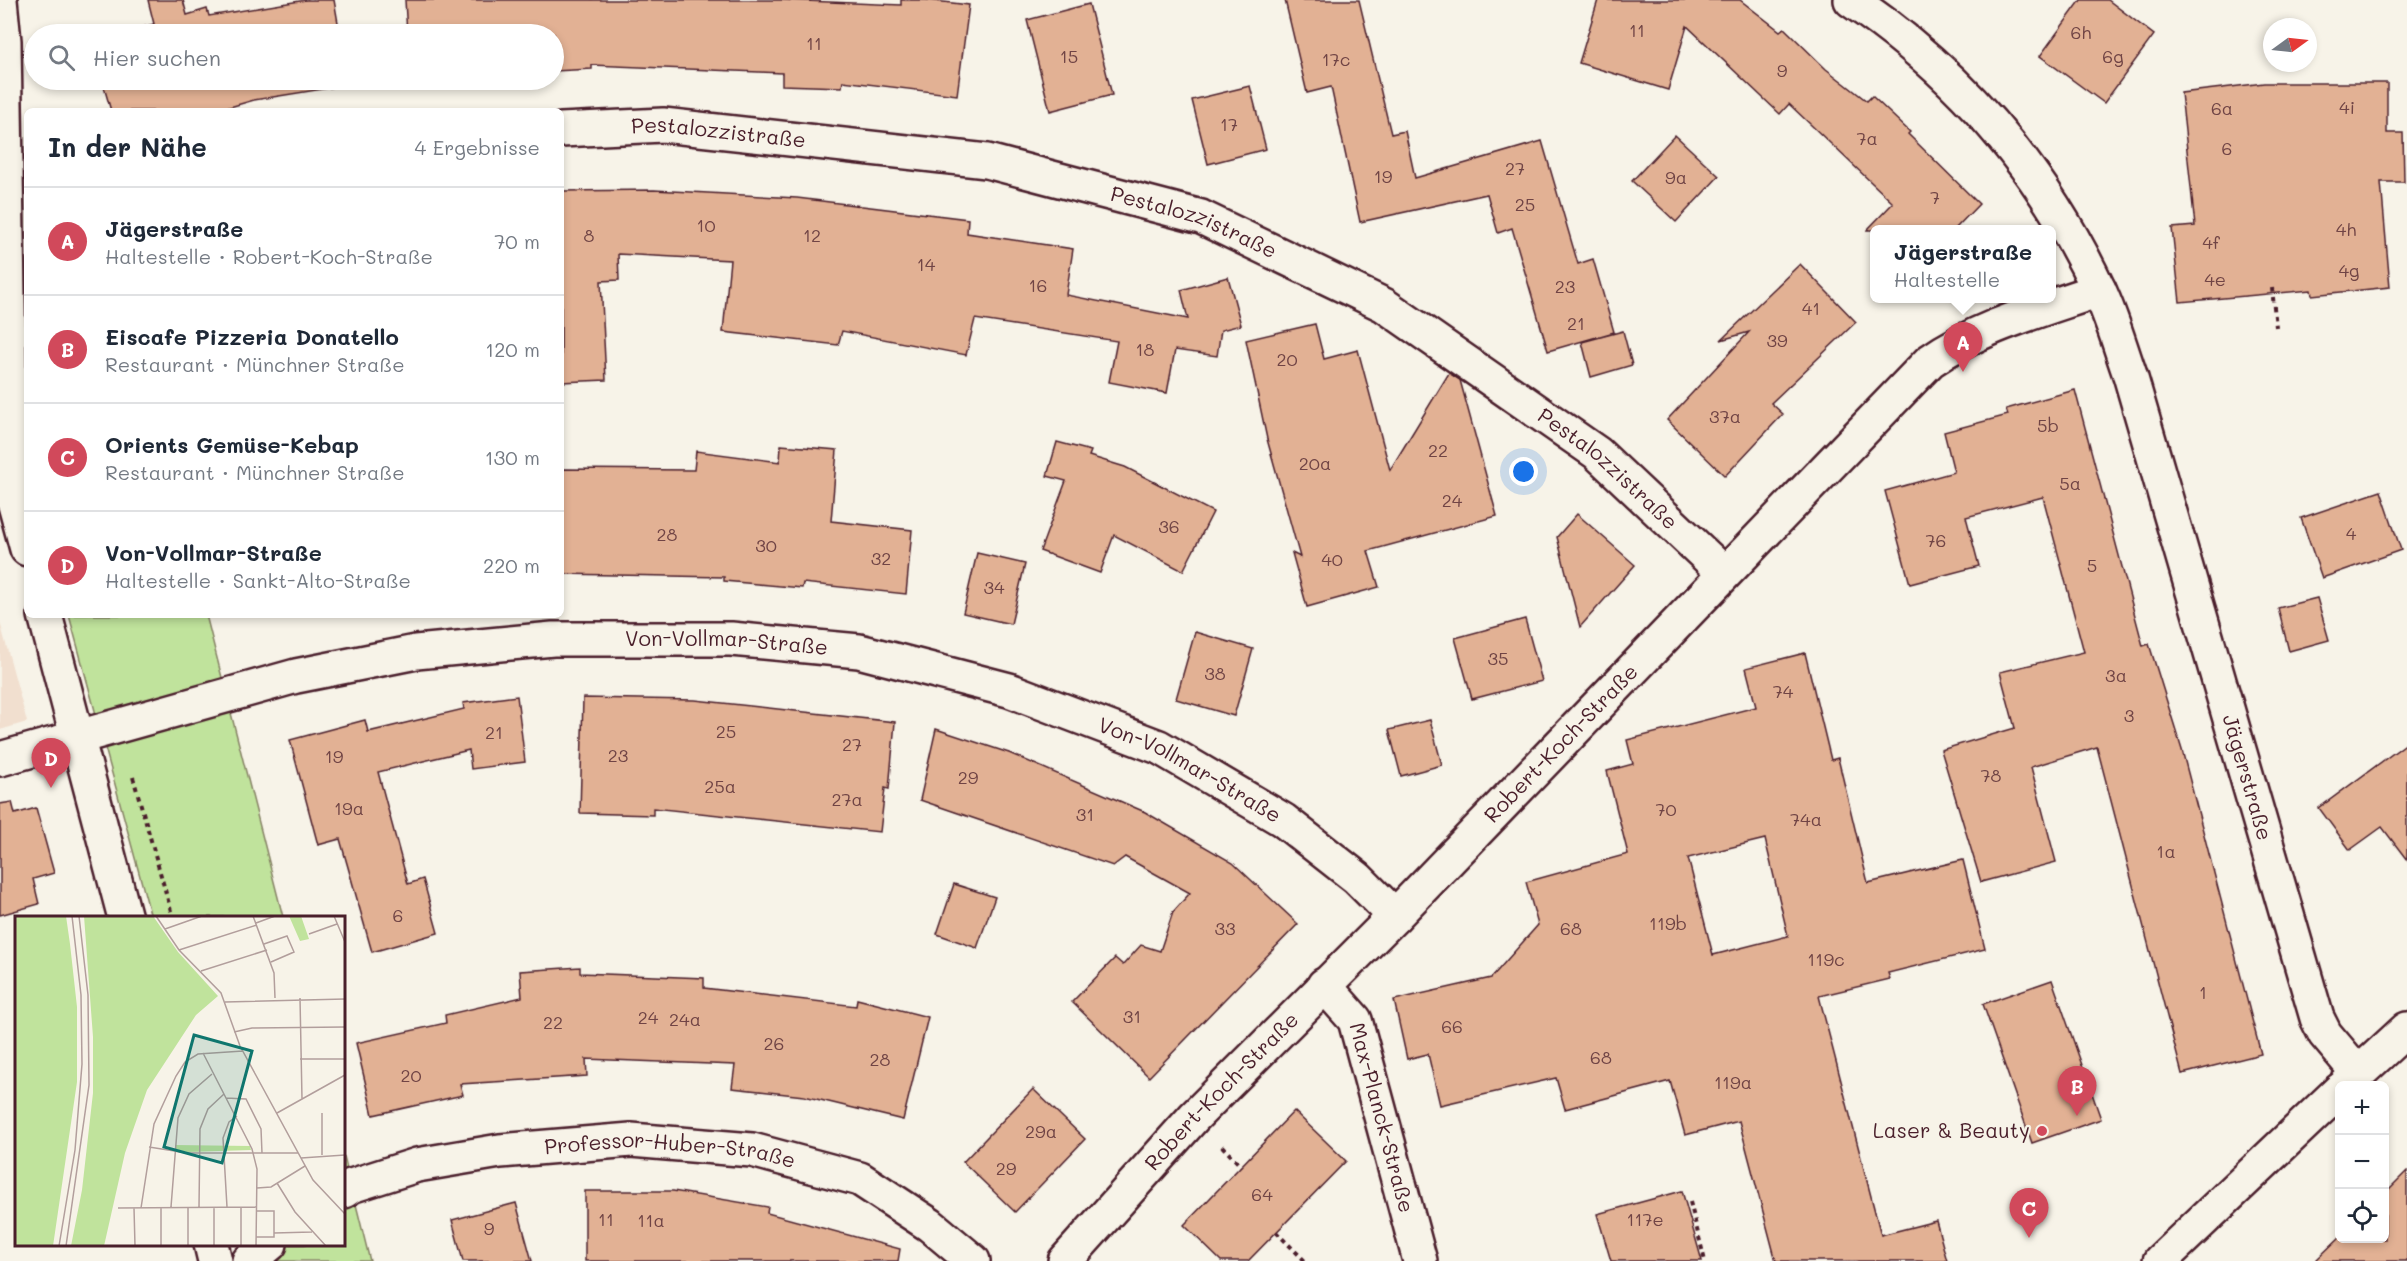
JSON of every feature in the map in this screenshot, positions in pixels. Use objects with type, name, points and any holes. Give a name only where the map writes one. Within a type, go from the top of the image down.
[{"type":"street","points":[[0,0],[11,204],[11,490],[24,538]]},
{"type":"street","name":"Jägerstraße","points":[[1851,0],[1897,31],[1994,122],[2046,194],[2099,290],[2133,386],[2317,1018],[2346,1081]]},
{"type":"street","name":"Pestalozzistraße","points":[[564,129],[663,125],[987,161],[1201,217],[1384,305],[1597,453],[1724,573]]},
{"type":"street","name":"Robert-Koch-Straße","points":[[1065,1261],[1194,1117],[1395,916],[1930,362],[1950,347],[1996,326],[2099,290]]},
{"type":"street","points":[[46,618],[124,916]]},
{"type":"street","name":"Von-Vollmar-Straße","points":[[0,759],[296,676],[416,652],[554,639],[731,639],[859,651],[1009,690],[1159,747],[1283,820],[1357,878],[1395,916]]},
{"type":"street","name":"Max-Planck-Straße","points":[[1324,985],[1355,1020],[1420,1261]]},
{"type":"street","points":[[2349,1081],[2407,1029]]},
{"type":"street","points":[[2160,1261],[2335,1094]]},
{"type":"street","name":"Professor-Huber-Straße","points":[[345,1190],[351,1186],[417,1165],[500,1151],[631,1140],[752,1149],[860,1179],[930,1225],[973,1261]]},
{"type":"street","points":[[211,1246],[215,1261]]},
{"type":"street","points":[[249,1261],[269,1246]]},
{"type":"path","points":[[2272,288],[2276,327]]},
{"type":"path","points":[[1690,1202],[1705,1261]]},
{"type":"path","points":[[1276,1232],[1305,1261]]},
{"type":"shaded area","points":[[0,622],[27,722],[0,730]]},
{"type":"green space","points":[[70,618],[207,618],[283,916],[151,916]]},
{"type":"green space","points":[[345,1160],[370,1261],[245,1261],[241,1246],[345,1246]]},
{"type":"building","points":[[148,0],[183,0],[187,15],[207,9],[209,16],[306,0],[334,0],[338,24],[154,24]]},
{"type":"building","points":[[405,0],[781,0],[901,5],[901,0],[926,0],[969,5],[957,95],[843,81],[842,87],[782,85],[782,73],[592,65],[592,69],[564,70],[564,24],[406,24]]},
{"type":"building","points":[[1285,0],[1359,0],[1391,134],[1405,131],[1415,178],[1542,141],[1578,264],[1593,259],[1614,332],[1548,351],[1512,228],[1498,233],[1487,194],[1360,222],[1331,87],[1307,93]]},
{"type":"building","points":[[1598,0],[1740,0],[1780,31],[1784,28],[1826,69],[1867,101],[1872,96],[1979,204],[1959,225],[1872,225],[1893,203],[1789,104],[1780,114],[1687,26],[1668,90],[1579,63]]},
{"type":"building","points":[[2081,0],[2108,0],[2154,35],[2104,103],[2040,56]]},
{"type":"building","points":[[1089,4],[1112,95],[1050,111],[1027,20]]},
{"type":"building","points":[[2264,83],[2387,83],[2387,133],[2403,133],[2404,182],[2381,182],[2390,287],[2312,295],[2311,290],[2180,302],[2172,228],[2195,226],[2181,93]]},
{"type":"building","points":[[1250,86],[1266,149],[1208,164],[1192,100]]},
{"type":"building","points":[[105,90],[317,90],[254,100],[226,108],[110,108]]},
{"type":"building","points":[[1675,135],[1719,176],[1676,222],[1632,181]]},
{"type":"building","points":[[654,190],[797,198],[968,219],[967,233],[1073,249],[1066,295],[1188,319],[1181,290],[1228,277],[1241,325],[1221,330],[1217,356],[1175,350],[1167,393],[1109,382],[1117,341],[975,319],[966,355],[842,331],[838,345],[723,332],[730,260],[618,254],[619,280],[601,281],[606,380],[564,382],[564,191]]},
{"type":"building","points":[[1800,264],[1856,322],[1771,403],[1783,414],[1725,476],[1667,420],[1749,332],[1721,340]]},
{"type":"building","points":[[1315,324],[1324,359],[1358,350],[1390,470],[1449,373],[1460,380],[1497,516],[1368,551],[1379,587],[1307,607],[1292,553],[1300,557],[1267,439],[1246,340]]},
{"type":"building","points":[[1623,331],[1632,365],[1591,377],[1582,342]]},
{"type":"building","points":[[2075,390],[2143,646],[2149,644],[2182,750],[2261,1054],[2182,1074],[2097,747],[2031,767],[2056,862],[1981,882],[1941,750],[2015,728],[2000,672],[2084,652],[2043,497],[1966,517],[1979,566],[1910,584],[1885,491],[1954,472],[1944,432],[2008,415],[2006,409]]},
{"type":"building","points":[[1057,442],[1091,451],[1089,456],[1125,467],[1213,512],[1183,571],[1114,535],[1100,573],[1040,551],[1066,481],[1047,476]]},
{"type":"building","points":[[781,445],[837,450],[831,521],[912,530],[906,594],[803,583],[802,588],[724,581],[724,577],[564,574],[564,469],[694,470],[696,451],[780,462]]},
{"type":"building","points":[[2381,491],[2401,550],[2322,578],[2301,518]]},
{"type":"building","points":[[1577,514],[1635,565],[1580,627],[1557,537]]},
{"type":"building","points":[[977,553],[1025,564],[1011,624],[963,613]]},
{"type":"building","points":[[2317,598],[2329,640],[2289,651],[2278,608]]},
{"type":"building","points":[[1525,619],[1542,681],[1472,699],[1455,638]]},
{"type":"building","points":[[1195,632],[1253,649],[1234,716],[1176,699]]},
{"type":"building","points":[[1805,653],[1831,760],[1838,758],[1868,883],[1963,860],[1985,949],[1888,973],[1890,979],[1819,996],[1881,1235],[1936,1221],[1947,1261],[1776,1261],[1739,1121],[1685,1135],[1670,1081],[1565,1109],[1556,1078],[1440,1105],[1428,1054],[1407,1059],[1394,1000],[1491,978],[1538,925],[1526,882],[1628,854],[1607,771],[1633,764],[1627,740],[1756,707],[1746,668]],"holes":[[[1765,839],[1788,936],[1713,955],[1688,858]]]},
{"type":"building","points":[[517,696],[525,762],[471,769],[469,750],[378,772],[408,884],[423,879],[438,933],[372,952],[340,839],[318,845],[290,740],[365,720],[368,732],[464,709],[463,703]]},
{"type":"building","points":[[583,698],[695,700],[895,722],[889,789],[885,788],[880,832],[653,808],[653,815],[580,813]]},
{"type":"building","points":[[1430,720],[1442,765],[1401,776],[1389,730]]},
{"type":"building","points":[[936,729],[1009,753],[1145,812],[1233,863],[1298,924],[1149,1077],[1072,1002],[1115,958],[1123,965],[1141,945],[1160,951],[1173,912],[1190,893],[1125,857],[1113,866],[920,800]]},
{"type":"building","points":[[2407,743],[2407,860],[2382,827],[2350,850],[2319,808]]},
{"type":"building","points":[[12,802],[15,814],[36,808],[54,873],[33,879],[39,904],[0,915],[0,804]]},
{"type":"building","points":[[954,884],[995,897],[977,948],[937,934]]},
{"type":"building","points":[[580,967],[580,973],[704,978],[704,988],[856,1006],[857,999],[928,1017],[903,1120],[804,1096],[732,1088],[735,1065],[586,1059],[587,1076],[460,1084],[463,1095],[373,1115],[356,1043],[446,1023],[445,1015],[522,997],[520,971]]},
{"type":"building","points":[[2052,980],[2101,1119],[2032,1143],[1983,1004]]},
{"type":"building","points":[[1033,1089],[1085,1139],[1015,1212],[963,1162]]},
{"type":"building","points":[[1294,1111],[1346,1161],[1248,1261],[1221,1261],[1184,1225]]},
{"type":"building","points":[[2407,1171],[2407,1261],[2315,1261],[2335,1242],[2389,1243],[2389,1189]]},
{"type":"building","points":[[585,1191],[673,1191],[768,1207],[767,1213],[900,1249],[898,1261],[585,1261]]},
{"type":"building","points":[[1682,1191],[1702,1261],[1611,1261],[1597,1214]]},
{"type":"building","points":[[516,1203],[532,1261],[463,1261],[452,1220]]},
{"type":"place","name":"Jägerstraße","points":[[1963,372]]},
{"type":"place","name":"Von-Vollmar-Straße","points":[[51,788]]},
{"type":"place","name":"Eiscafe Pizzeria Donatello","points":[[2077,1116]]},
{"type":"place","name":"Laser & Beauty","points":[[2042,1131]]},
{"type":"place","name":"Orients Gemüse-Kebap","points":[[2029,1238]]}]
